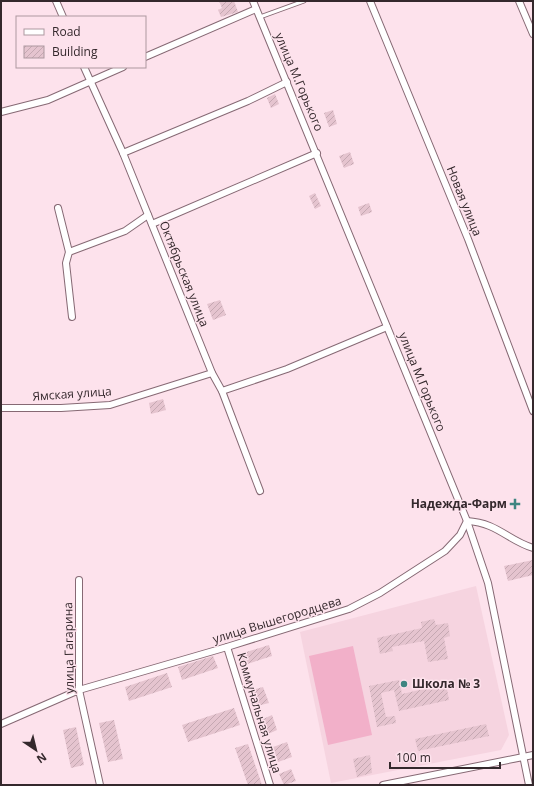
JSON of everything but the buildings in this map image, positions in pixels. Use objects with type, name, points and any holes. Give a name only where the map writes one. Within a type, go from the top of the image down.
[{"type":"street","points":[[56,1],[63,16]]},
{"type":"street","name":"улица М.Горького","points":[[253,1],[468,521],[488,583],[529,785]]},
{"type":"street","name":"Новая улица","points":[[370,1],[468,239],[531,401],[533,411]]},
{"type":"street","points":[[519,1],[533,34]]},
{"type":"street","points":[[146,57],[256,9]]},
{"type":"street","name":"Октябрьская улица","points":[[84,68],[123,153],[212,373],[222,392],[260,492]]},
{"type":"street","points":[[1,112],[48,100],[121,68]]},
{"type":"street","points":[[123,153],[248,102],[287,82]]},
{"type":"street","points":[[152,224],[317,153]]},
{"type":"street","points":[[58,208],[69,252],[66,263],[72,317]]},
{"type":"street","points":[[69,252],[125,231],[148,215]]},
{"type":"street","points":[[222,392],[287,370],[387,327]]},
{"type":"street","name":"Ямская улица","points":[[1,408],[61,408],[110,405],[212,373]]},
{"type":"street","points":[[468,521],[482,522],[505,533],[523,545],[533,548]]},
{"type":"street","name":"улица Вышегородцева","points":[[1,724],[79,690],[327,617],[349,609],[368,600],[445,551],[460,535],[468,521]]},
{"type":"street","name":"улица Гагарина","points":[[80,580],[79,690],[100,785]]},
{"type":"street","name":"Коммунальная улица","points":[[227,647],[270,785]]},
{"type":"street","points":[[383,785],[533,756]]},
{"type":"lane","points":[[260,17],[304,1]]},
{"type":"shaded area","name":"Школа № 3","points":[[476,586],[509,735],[501,750],[331,783],[300,632]]},
{"type":"shaded area","points":[[353,646],[372,735],[328,745],[309,656]]},
{"type":"place","name":"Надежда-Фарм","points":[[515,504]]},
{"type":"place","name":"Школа № 3","points":[[404,684]]}]
